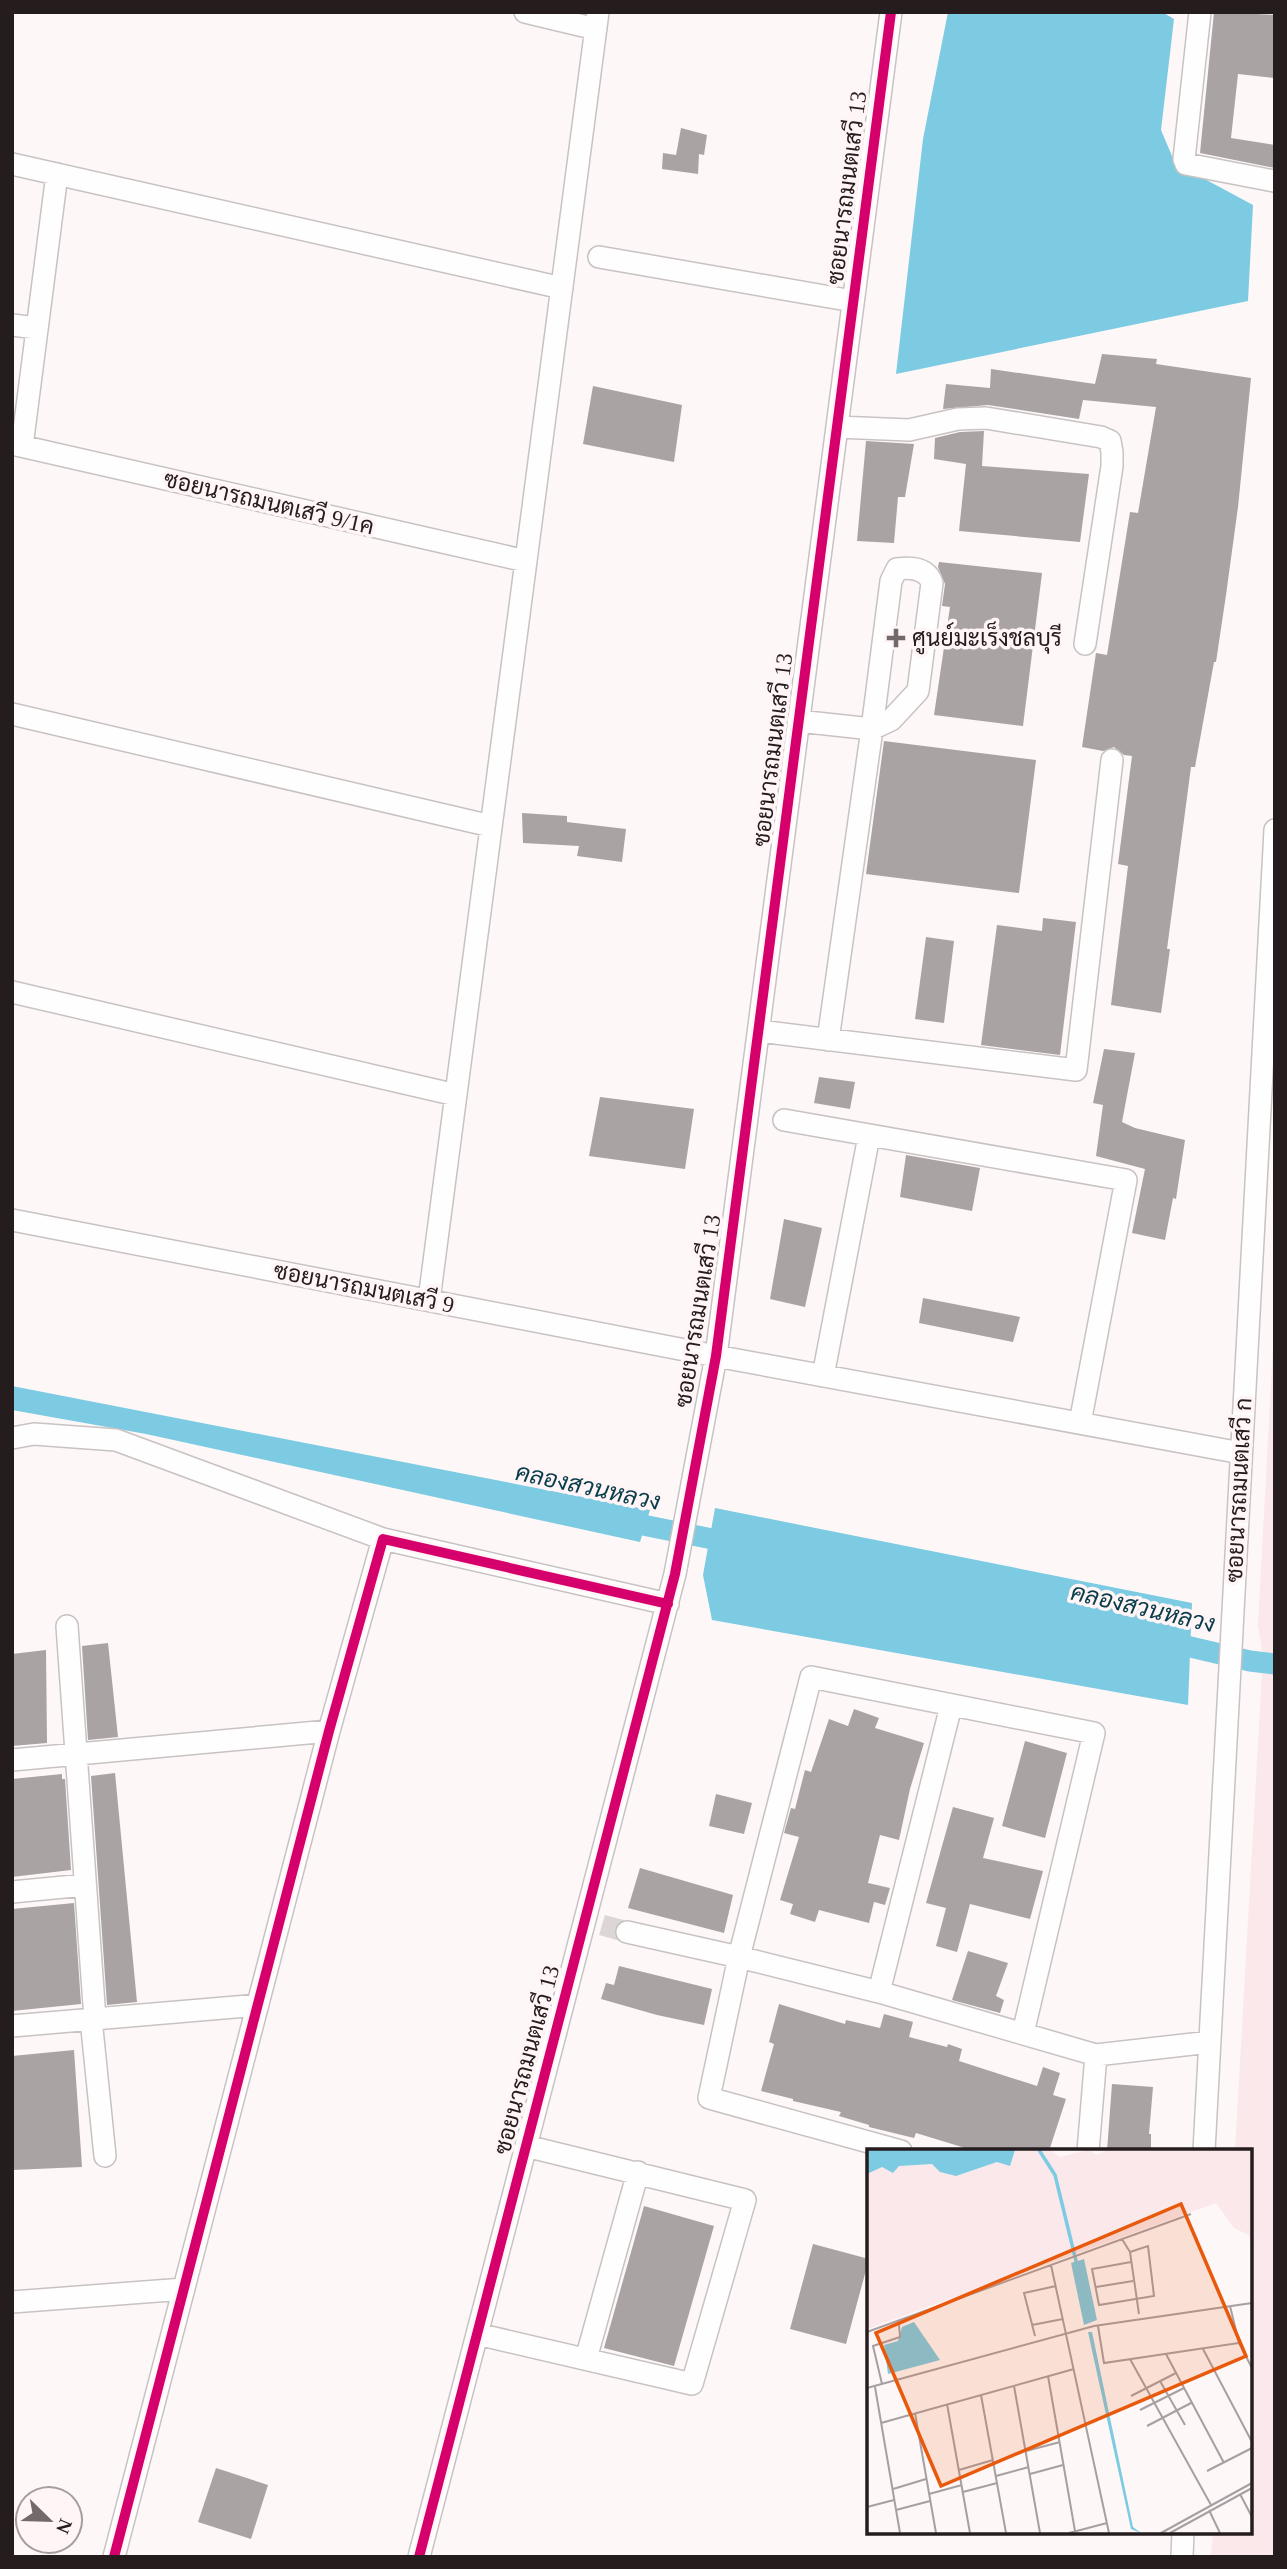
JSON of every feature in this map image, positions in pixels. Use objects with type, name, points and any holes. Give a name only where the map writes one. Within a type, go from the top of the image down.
[{"type":"street","points":[[429,1300],[597,21],[525,12]]},
{"type":"street","name":"ซอยนารถมนตเสวี 13","points":[[419,2557],[526,2146],[594,1923],[675,1574],[716,1356],[891,12]]},
{"type":"street","points":[[1200,12],[1184,159],[1186,164],[1274,181]]},
{"type":"street","points":[[12,164],[562,288]]},
{"type":"street","points":[[17,445],[37,328],[57,174]]},
{"type":"street","points":[[599,257],[853,301]]},
{"type":"street","points":[[12,325],[37,328]]},
{"type":"street","points":[[837,427],[909,430],[958,419],[986,418],[1101,437],[1110,441],[1112,466],[1085,644]]},
{"type":"street","name":"ซอยนารถมนตเสวี 9/1ค","points":[[17,445],[526,561]]},
{"type":"street","points":[[798,721],[872,729],[891,720],[918,691],[932,583],[922,570],[897,569],[891,581],[872,729],[828,1040]]},
{"type":"street","points":[[12,715],[491,826]]},
{"type":"street","points":[[759,1031],[1076,1070],[1112,760]]},
{"type":"street","name":"ซอยนารถมนตเสวี ก","points":[[1204,2149],[1275,830]]},
{"type":"street","points":[[12,992],[456,1095]]},
{"type":"street","points":[[784,1120],[1126,1180],[1080,1423]]},
{"type":"street","points":[[823,1376],[869,1136]]},
{"type":"street","name":"ซอยนารถมนตเสวี 9","points":[[12,1220],[716,1356],[1241,1453]]},
{"type":"street","points":[[12,1438],[34,1434],[116,1440],[383,1539],[668,1604]]},
{"type":"street","points":[[114,2557],[330,1731],[383,1539]]},
{"type":"street","points":[[67,1626],[93,2019],[105,2156]]},
{"type":"street","points":[[894,2149],[709,2098],[739,1957],[811,1677],[1094,1733],[1023,2033]]},
{"type":"street","points":[[878,1992],[951,1706]]},
{"type":"street","points":[[12,1760],[330,1731]]},
{"type":"street","points":[[12,1892],[85,1885]]},
{"type":"street","points":[[627,1932],[878,1992],[1096,2055],[1210,2042]]},
{"type":"street","points":[[12,2026],[258,2006]]},
{"type":"street","points":[[1088,2149],[1096,2055]]},
{"type":"street","points":[[477,2334],[692,2384],[745,2200],[526,2146]]},
{"type":"street","points":[[586,2359],[638,2172]]},
{"type":"street","points":[[12,2302],[184,2289]]},
{"type":"street","points":[[1182,2557],[1183,2534]]},
{"type":"shaded area","points":[[1275,1308],[1275,2557],[1211,2557],[1213,2534],[1252,2534],[1252,2149],[1235,2149],[1263,1655],[1258,1625]]},
{"type":"water","points":[[948,12],[1162,12],[1174,19],[1161,130],[1175,163],[1253,205],[1248,301],[896,374],[923,139]]},
{"type":"water","points":[[12,1386],[650,1510],[640,1542],[146,1434],[12,1410]]},
{"type":"water","points":[[715,1508],[1192,1603],[1188,1705],[712,1620],[703,1575]]},
{"type":"building","points":[[1214,12],[1275,15],[1275,78],[1238,74],[1231,138],[1275,145],[1275,168],[1200,153]]},
{"type":"building","points":[[681,128],[707,135],[704,155],[699,154],[698,174],[662,169],[663,153],[676,155]]},
{"type":"building","points":[[1102,354],[1157,359],[1156,364],[1251,378],[1226,595],[1195,767],[1191,767],[1161,1013],[1111,1005],[1128,866],[1118,864],[1132,756],[1124,755],[1114,747],[1103,751],[1082,747],[1096,653],[1107,655],[1130,512],[1138,513],[1156,407],[1083,400],[1079,419],[988,405],[943,409],[946,384],[990,388],[991,369],[1095,384]]},
{"type":"building","points":[[593,386],[682,405],[674,462],[583,444]]},
{"type":"building","points":[[984,431],[982,466],[1089,474],[1080,542],[959,531],[966,464],[934,459],[935,438],[960,432]]},
{"type":"building","points":[[866,441],[914,444],[905,497],[898,497],[894,543],[857,541]]},
{"type":"building","points":[[939,562],[1042,573],[1023,726],[934,715],[950,607],[942,606],[945,584],[938,567]]},
{"type":"building","points":[[884,741],[1036,760],[1019,893],[866,874]]},
{"type":"building","points":[[522,813],[567,816],[567,822],[626,829],[622,862],[577,856],[579,846],[523,843]]},
{"type":"building","points":[[1043,918],[1076,922],[1060,1055],[981,1045],[997,925],[1042,931]]},
{"type":"building","points":[[926,937],[954,941],[944,1023],[915,1019]]},
{"type":"building","points":[[1104,1049],[1135,1053],[1122,1122],[1135,1128],[1185,1140],[1176,1199],[1173,1198],[1165,1240],[1132,1233],[1145,1169],[1096,1156],[1103,1105],[1093,1103]]},
{"type":"building","points":[[819,1077],[855,1082],[850,1109],[814,1103]]},
{"type":"building","points":[[600,1097],[694,1109],[685,1169],[589,1156]]},
{"type":"building","points":[[906,1155],[980,1168],[972,1211],[900,1197]]},
{"type":"building","points":[[784,1219],[822,1228],[805,1307],[770,1299]]},
{"type":"building","points":[[923,1298],[1020,1317],[1013,1342],[919,1323]]},
{"type":"building","points":[[108,1643],[118,1737],[88,1740],[82,1646]]},
{"type":"building","points":[[46,1650],[47,1743],[12,1746],[12,1654]]},
{"type":"building","points":[[854,1709],[879,1718],[875,1728],[924,1743],[899,1840],[880,1835],[868,1883],[890,1888],[885,1905],[874,1902],[869,1923],[819,1910],[815,1922],[790,1914],[793,1904],[780,1900],[799,1837],[784,1833],[791,1808],[795,1809],[805,1770],[811,1772],[829,1719],[848,1726]]},
{"type":"building","points":[[1025,1741],[1067,1753],[1045,1838],[1002,1826]]},
{"type":"building","points":[[115,1773],[137,2002],[107,2005],[91,1776]]},
{"type":"building","points":[[62,1774],[62,1779],[65,1779],[71,1870],[12,1877],[12,1779]]},
{"type":"building","points":[[716,1794],[752,1803],[744,1834],[709,1826]]},
{"type":"building","points":[[953,1807],[994,1818],[983,1858],[1043,1871],[1030,1919],[970,1904],[957,1952],[936,1946],[946,1908],[926,1903]]},
{"type":"building","points":[[640,1868],[733,1895],[724,1933],[628,1908]]},
{"type":"building","points":[[74,1903],[81,2004],[12,2011],[12,1909]]},
{"type":"building","points":[[968,1951],[1008,1963],[996,1996],[1004,2000],[1000,2013],[952,2000]]},
{"type":"building","points":[[619,1966],[712,1989],[704,2025],[601,1999],[606,1983],[614,1985]]},
{"type":"building","points":[[779,2004],[845,2024],[846,2020],[880,2028],[884,2014],[913,2022],[909,2037],[962,2049],[959,2061],[1037,2086],[1043,2067],[1060,2073],[1053,2095],[1066,2099],[1050,2149],[968,2149],[916,2133],[914,2138],[869,2127],[839,2116],[841,2112],[761,2091],[774,2044],[769,2042]]},
{"type":"building","points":[[74,2050],[82,2167],[12,2170],[12,2056]]},
{"type":"building","points":[[1112,2084],[1153,2087],[1149,2134],[1151,2149],[1107,2149]]},
{"type":"building","points":[[644,2206],[714,2226],[674,2366],[604,2348]]},
{"type":"building","points":[[813,2244],[867,2258],[846,2344],[790,2329]]},
{"type":"building","points":[[216,2468],[268,2485],[251,2539],[198,2522]]},
{"type":"waterway","name":"คลองสวนหลวง","points":[[618,1520],[737,1544]]},
{"type":"waterway","name":"คลองสวนหลวง","points":[[1165,1641],[1250,1661],[1275,1664]]},
{"type":"tunnel","points":[[602,1925],[627,1932]]},
{"type":"cycle path","points":[[419,2557],[675,1574],[716,1356],[891,12]]},
{"type":"cycle path","points":[[114,2557],[329,1731],[383,1539],[668,1604]]},
{"type":"place","name":"ศูนย์มะเร็งชลบุรี","points":[[896,638]]}]
